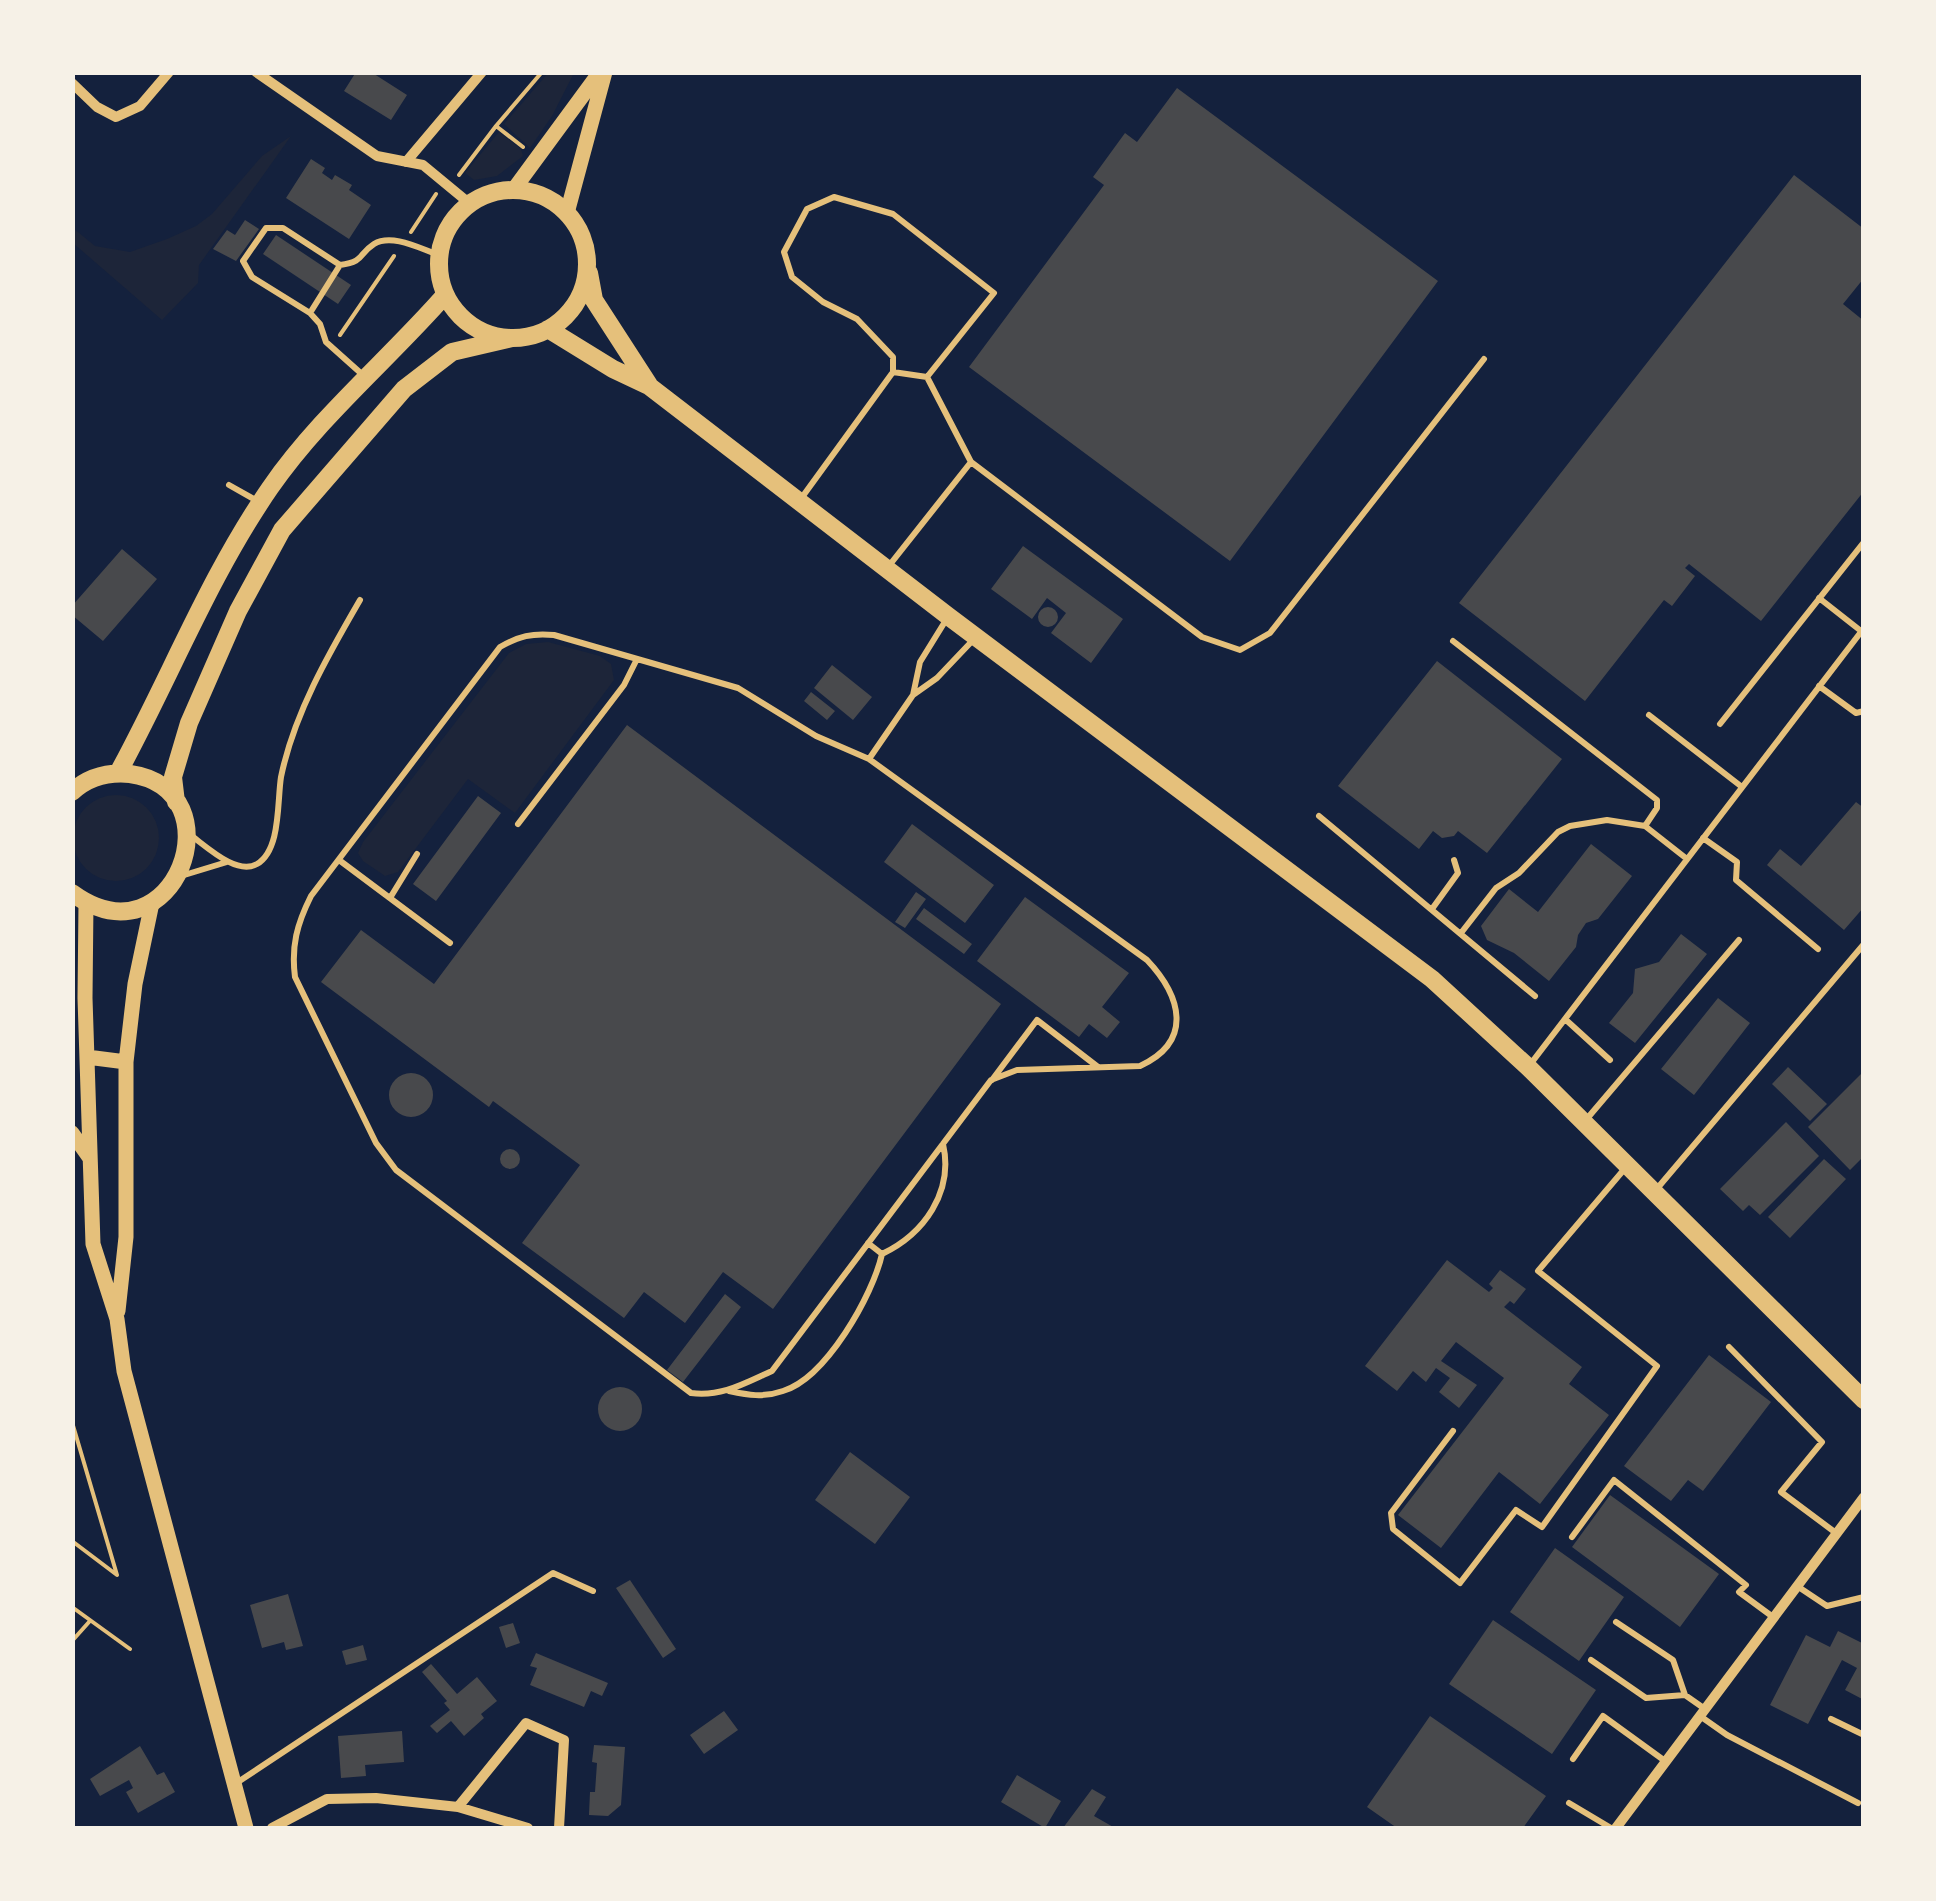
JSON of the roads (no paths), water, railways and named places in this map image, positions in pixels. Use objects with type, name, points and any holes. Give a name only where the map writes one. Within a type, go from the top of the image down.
[{"type":"main road","points":[[514,190],[602,72]]},
{"type":"main road","points":[[567,213],[602,72]]},
{"type":"main road","points":[[512,338],[491,335],[456,312],[439,275],[439,255],[444,235],[468,203],[492,192],[514,190],[534,192],[567,213],[580,233],[594,300],[649,386]]},
{"type":"main road","points":[[246,1828],[94,1244],[82,1065],[85,998],[79,898],[119,910],[152,902],[167,892],[179,876],[187,856],[188,834],[176,802],[173,778],[189,723],[238,611],[282,530],[404,388],[452,352],[530,336],[565,316],[578,299],[586,278],[587,256]]},
{"type":"main road","points":[[118,773],[147,720],[199,605],[271,486],[364,376],[445,295]]},
{"type":"main road","points":[[548,329],[649,386],[1432,979],[1528,1066],[1864,1400]]},
{"type":"main road","points":[[72,792],[96,777],[118,773],[140,776],[160,786],[176,802]]},
{"type":"main road","points":[[116,1318],[126,1236],[126,1062],[134,984],[152,902]]},
{"type":"main road","points":[[72,1022],[85,998]]},
{"type":"main road","points":[[82,1065],[126,1062]]},
{"type":"main road","points":[[72,1133],[89,1158]]},
{"type":"street","points":[[72,84],[98,107],[116,116],[140,106],[169,72]]},
{"type":"street","points":[[256,72],[377,156],[423,165],[468,203]]},
{"type":"street","points":[[406,162],[482,72]]},
{"type":"street","points":[[1613,1828],[1864,1497]]},
{"type":"street","points":[[458,1806],[526,1724],[564,1740],[560,1828]]},
{"type":"street","points":[[272,1828],[327,1799],[417,1800],[458,1806],[528,1828]]},
{"type":"lane","points":[[799,502],[893,372],[893,357],[857,319],[824,302],[792,278],[784,252],[807,209],[834,198],[892,214],[994,293],[927,377]]},
{"type":"lane","points":[[364,376],[332,347],[310,313],[252,277],[242,261],[266,228],[283,228],[340,265],[357,262],[372,245],[388,238],[439,255]]},
{"type":"lane","points":[[310,313],[340,265]]},
{"type":"lane","points":[[927,377],[970,462],[1202,637],[1240,650],[1270,633],[1484,359]]},
{"type":"lane","points":[[893,372],[927,377]]},
{"type":"lane","points":[[887,569],[970,462]]},
{"type":"lane","points":[[229,485],[261,503]]},
{"type":"lane","points":[[1720,724],[1864,542]]},
{"type":"lane","points":[[1528,1066],[1862,629],[1820,598]]},
{"type":"lane","points":[[188,834],[228,861],[248,868],[260,863],[270,851],[284,762],[309,694],[360,600]]},
{"type":"lane","points":[[869,759],[912,694],[920,662],[948,616]]},
{"type":"lane","points":[[991,1081],[1017,1070],[1099,1068],[1140,1066],[1158,1058],[1176,1022],[1177,1004],[1167,981],[1146,960],[869,759],[816,736],[738,688],[554,635],[534,633],[500,647],[311,896],[297,924],[292,956],[295,977],[376,1144],[396,1170],[691,1393],[710,1396],[772,1372],[1036,1020],[1099,1068]]},
{"type":"lane","points":[[912,694],[938,678],[976,637]]},
{"type":"lane","points":[[1453,641],[1657,800],[1657,808],[1645,826]]},
{"type":"lane","points":[[518,824],[624,685],[637,659]]},
{"type":"lane","points":[[1819,686],[1856,713],[1864,711]]},
{"type":"lane","points":[[1649,715],[1742,787]]},
{"type":"lane","points":[[1318,816],[1535,996]]},
{"type":"lane","points":[[1461,933],[1496,888],[1519,873],[1558,832],[1570,826],[1607,820],[1645,826],[1687,859]]},
{"type":"lane","points":[[1703,838],[1737,862],[1736,880],[1818,949]]},
{"type":"lane","points":[[390,898],[418,854]]},
{"type":"lane","points":[[339,860],[450,943]]},
{"type":"lane","points":[[1432,909],[1458,873],[1454,860]]},
{"type":"lane","points":[[179,876],[228,861]]},
{"type":"lane","points":[[1584,1122],[1738,940]]},
{"type":"lane","points":[[1655,1192],[1864,944]]},
{"type":"lane","points":[[1565,1019],[1610,1060]]},
{"type":"lane","points":[[882,1254],[907,1242],[943,1194],[947,1160],[943,1144]]},
{"type":"lane","points":[[1453,1431],[1391,1513],[1393,1530],[1460,1583],[1516,1510],[1542,1527],[1657,1366],[1538,1271],[1628,1165]]},
{"type":"lane","points":[[868,1243],[882,1254]]},
{"type":"lane","points":[[728,1391],[757,1397],[787,1390],[810,1375],[843,1337],[878,1274],[882,1254]]},
{"type":"lane","points":[[1730,1347],[1822,1442],[1781,1492],[1836,1533]]},
{"type":"lane","points":[[1572,1537],[1614,1480],[1746,1585],[1740,1592],[1773,1617]]},
{"type":"lane","points":[[232,1786],[553,1573],[592,1591]]},
{"type":"lane","points":[[1796,1586],[1827,1606],[1864,1597]]},
{"type":"lane","points":[[1616,1622],[1673,1660],[1685,1695],[1726,1736],[1858,1803]]},
{"type":"lane","points":[[1592,1660],[1646,1698],[1685,1695]]},
{"type":"lane","points":[[1572,1759],[1602,1716],[1666,1761]]},
{"type":"lane","points":[[1830,1719],[1864,1736]]},
{"type":"lane","points":[[1569,1803],[1613,1828]]}]
